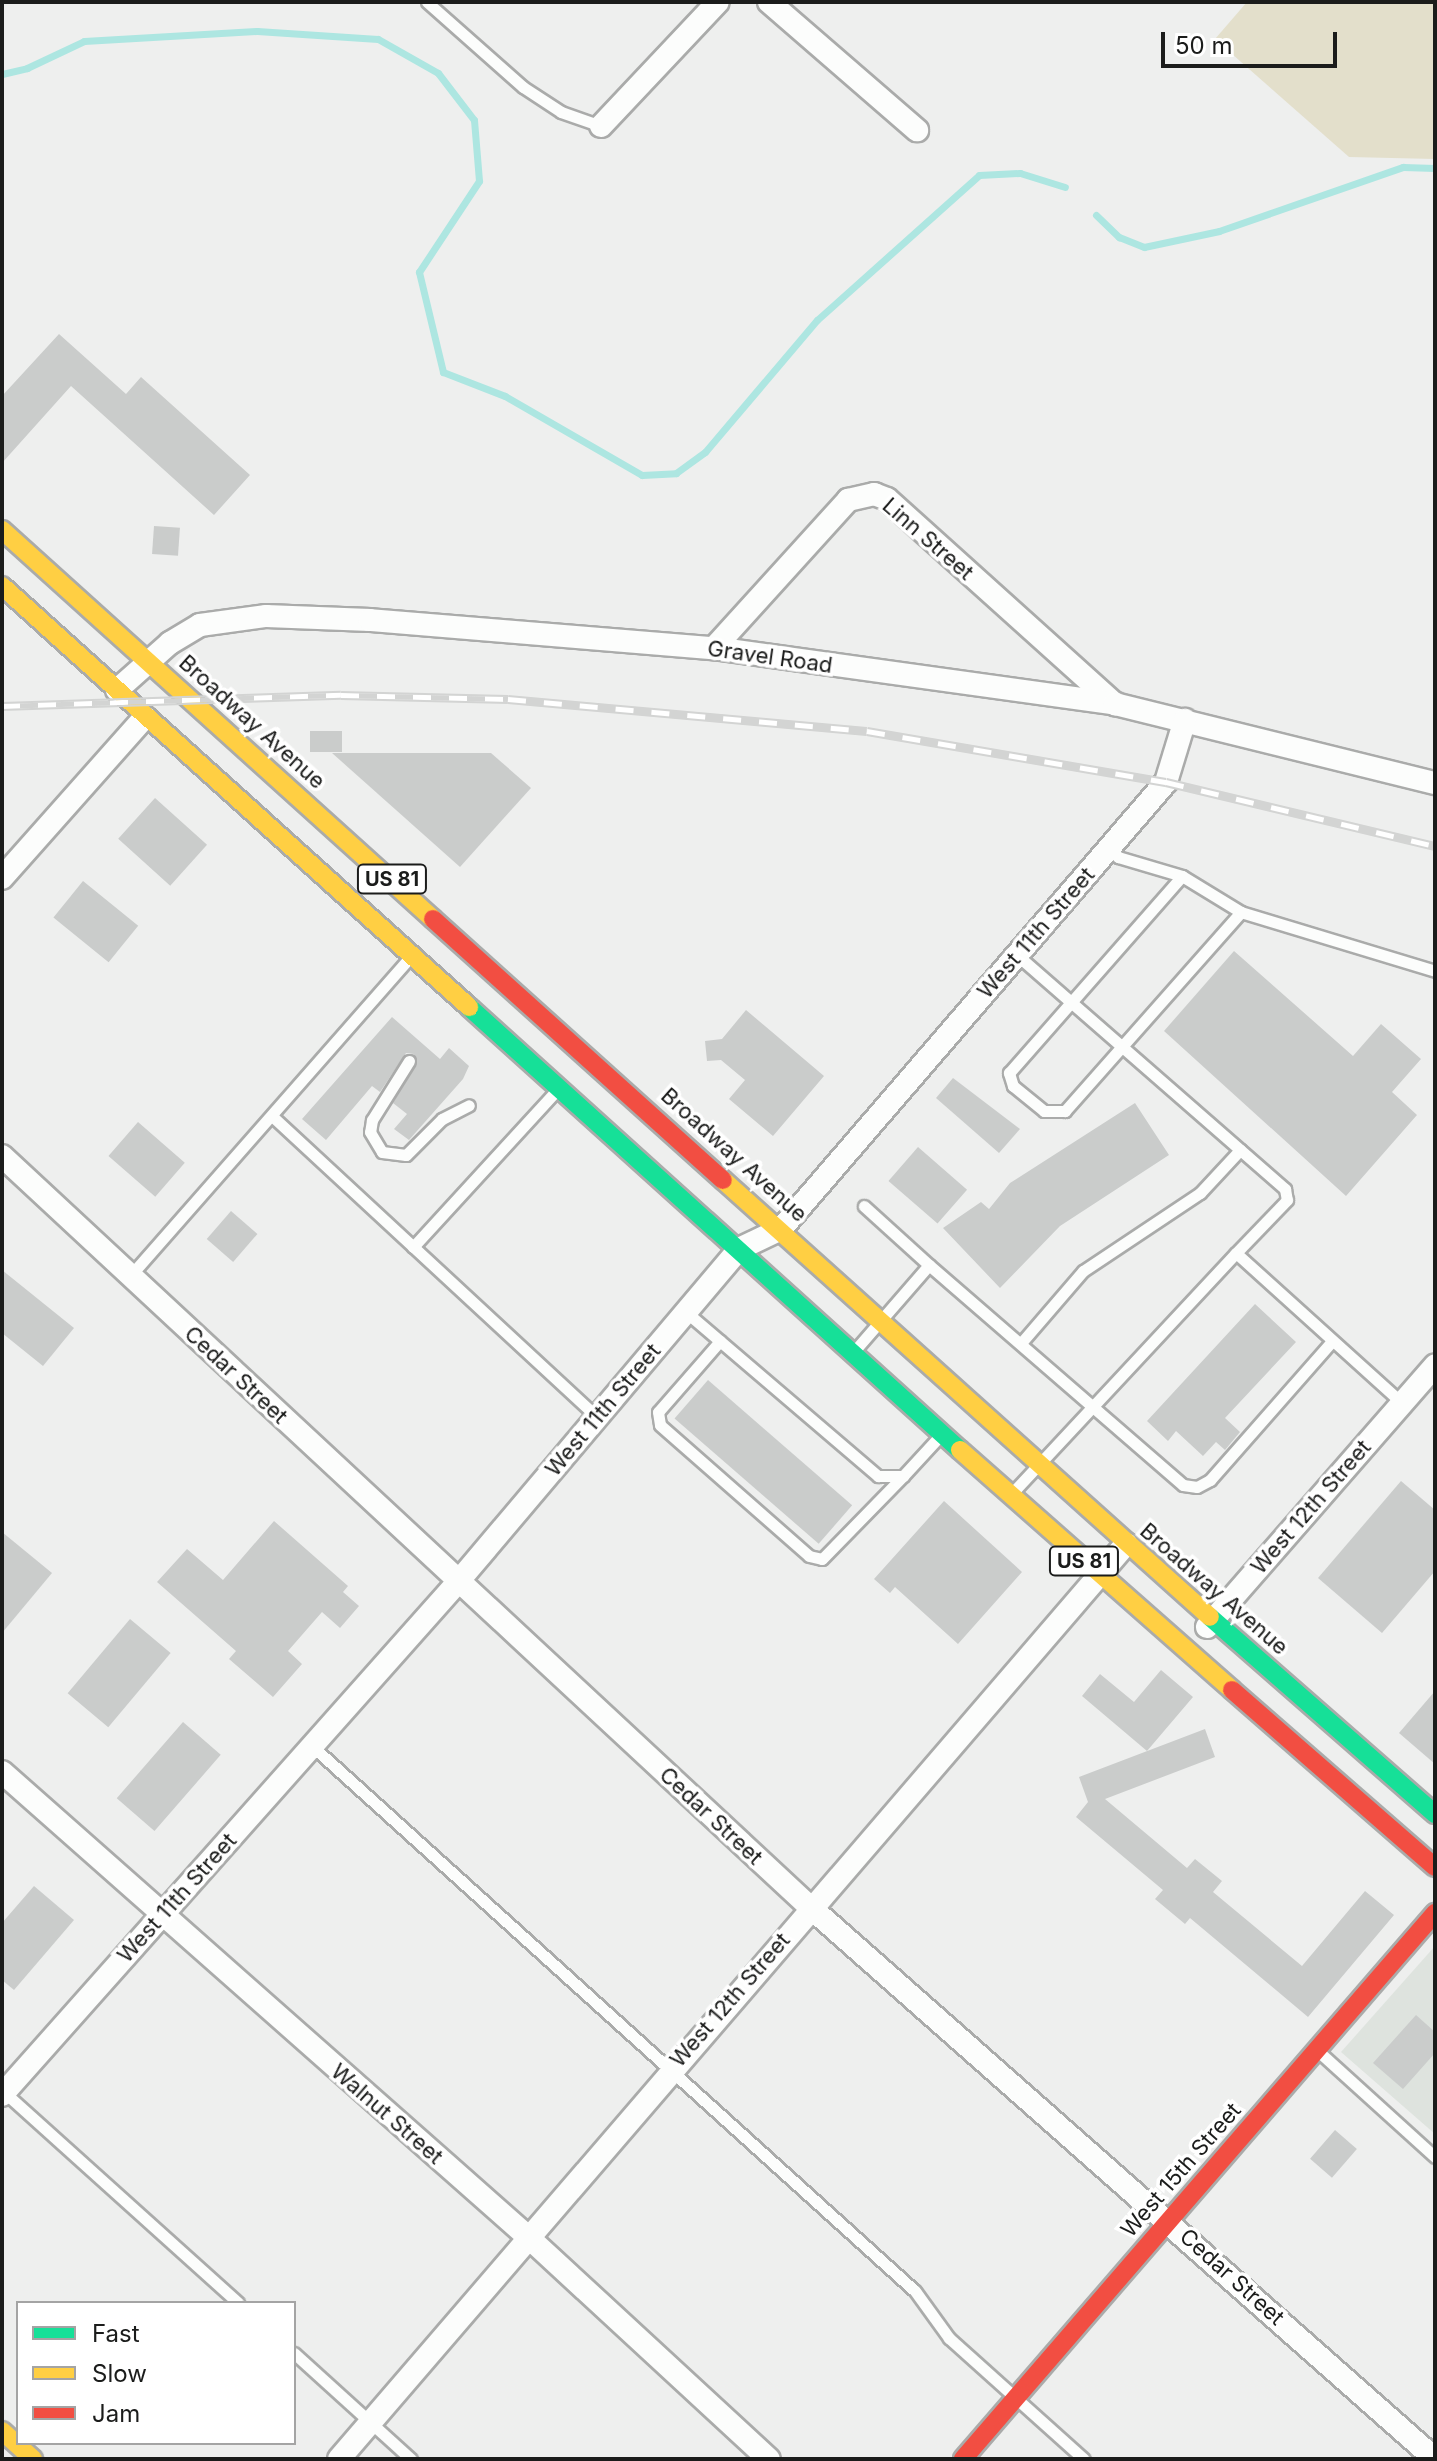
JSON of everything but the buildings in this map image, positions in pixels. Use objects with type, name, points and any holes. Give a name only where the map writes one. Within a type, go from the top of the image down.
[{"type":"main road","name":"Broadway Avenue","points":[[2,530],[781,1229],[881,1321],[965,1407],[1039,1464],[1435,1814]]},
{"type":"main road","points":[[2,584],[28,554]]},
{"type":"main road","name":"US 81","points":[[2,584],[145,717],[853,1353],[947,1428],[1011,1495],[1099,1575],[1435,1867]]},
{"type":"main road","name":"West 15th Street","points":[[963,2459],[1435,1913]]},
{"type":"street","points":[[601,126],[718,2]]},
{"type":"street","points":[[769,2],[917,130]]},
{"type":"street","name":"Linn Street","points":[[714,648],[848,500],[874,494],[887,499],[1115,704]]},
{"type":"street","name":"Gravel Road","points":[[117,690],[200,625],[266,616],[714,648],[1115,704],[1435,783]]},
{"type":"street","points":[[2,878],[145,717]]},
{"type":"street","name":"West 11th Street","points":[[3,2092],[457,1583],[739,1249],[781,1229],[1166,782],[1185,720]]},
{"type":"street","name":"Cedar Street","points":[[2,1156],[457,1583],[810,1907],[1170,2220],[1435,2459]]},
{"type":"street","name":"West 12th Street","points":[[1188,1650],[1435,1366]]},
{"type":"street","name":"West 12th Street","points":[[339,2459],[668,2072],[1126,1544]]},
{"type":"street","name":"Walnut Street","points":[[2,1772],[160,1916],[527,2236],[769,2459]]},
{"type":"lane","points":[[427,2],[523,87],[561,112],[601,126]]},
{"type":"lane","points":[[1109,848],[1118,857],[1182,876],[1241,912],[1435,971]]},
{"type":"lane","points":[[1182,876],[1009,1073],[1013,1086],[1044,1111],[1065,1111],[1241,912]]},
{"type":"lane","points":[[1011,1495],[1287,1200],[1285,1189],[1017,955]]},
{"type":"lane","points":[[130,1276],[411,956]]},
{"type":"lane","points":[[409,1061],[372,1120],[370,1132],[382,1152],[406,1155],[442,1119],[469,1105]]},
{"type":"lane","points":[[413,1247],[559,1088]]},
{"type":"lane","points":[[272,1116],[597,1417]]},
{"type":"lane","points":[[1021,1343],[1083,1271],[1200,1193],[1240,1150]]},
{"type":"lane","points":[[864,1206],[1183,1485],[1197,1487],[1210,1480],[1332,1341]]},
{"type":"lane","points":[[1236,1253],[1402,1403]]},
{"type":"lane","points":[[853,1353],[929,1265]]},
{"type":"lane","points":[[686,1312],[878,1476],[903,1476]]},
{"type":"lane","points":[[720,1341],[658,1412],[660,1425],[809,1556],[822,1559],[947,1428]]},
{"type":"lane","points":[[312,1746],[668,2072],[915,2291],[949,2338],[1084,2459]]},
{"type":"lane","points":[[1317,2050],[1435,2157]]},
{"type":"lane","points":[[3,2092],[236,2301]]},
{"type":"lane","points":[[296,2355],[411,2459]]},
{"type":"shaded area","points":[[1247,2],[1435,2],[1435,159],[1349,157],[1215,39]]},
{"type":"shaded area","points":[[1435,1946],[1435,2134],[1341,2052]]},
{"type":"waterway","points":[[2,74],[27,68],[84,41],[257,31],[378,39],[438,73],[474,120],[479,181],[419,272],[443,372],[505,396],[642,475],[676,473],[705,452],[817,320],[979,175],[1020,173],[1065,187]]},
{"type":"waterway","points":[[1096,215],[1119,237],[1144,247],[1219,231],[1403,167],[1435,168]]},
{"type":"railway","points":[[2,706],[341,695],[508,699],[867,731],[1166,782],[1435,846]]},
{"type":"traffic: fast","points":[[469,1007],[960,1450]]},
{"type":"traffic: fast","points":[[1210,1617],[1435,1814]]},
{"type":"traffic: slow","points":[[2,530],[433,919]]},
{"type":"traffic: slow","points":[[2,586],[469,1007]]},
{"type":"traffic: slow","points":[[723,1180],[1210,1617]]},
{"type":"traffic: slow","points":[[960,1450],[1232,1690]]},
{"type":"traffic: slow","points":[[2,2431],[16,2444]]},
{"type":"traffic: slow","points":[[18,2445],[33,2459]]},
{"type":"traffic: jam","points":[[433,919],[723,1180]]},
{"type":"traffic: jam","points":[[1232,1690],[1435,1867]]},
{"type":"traffic: jam","points":[[963,2459],[1435,1913]]}]
